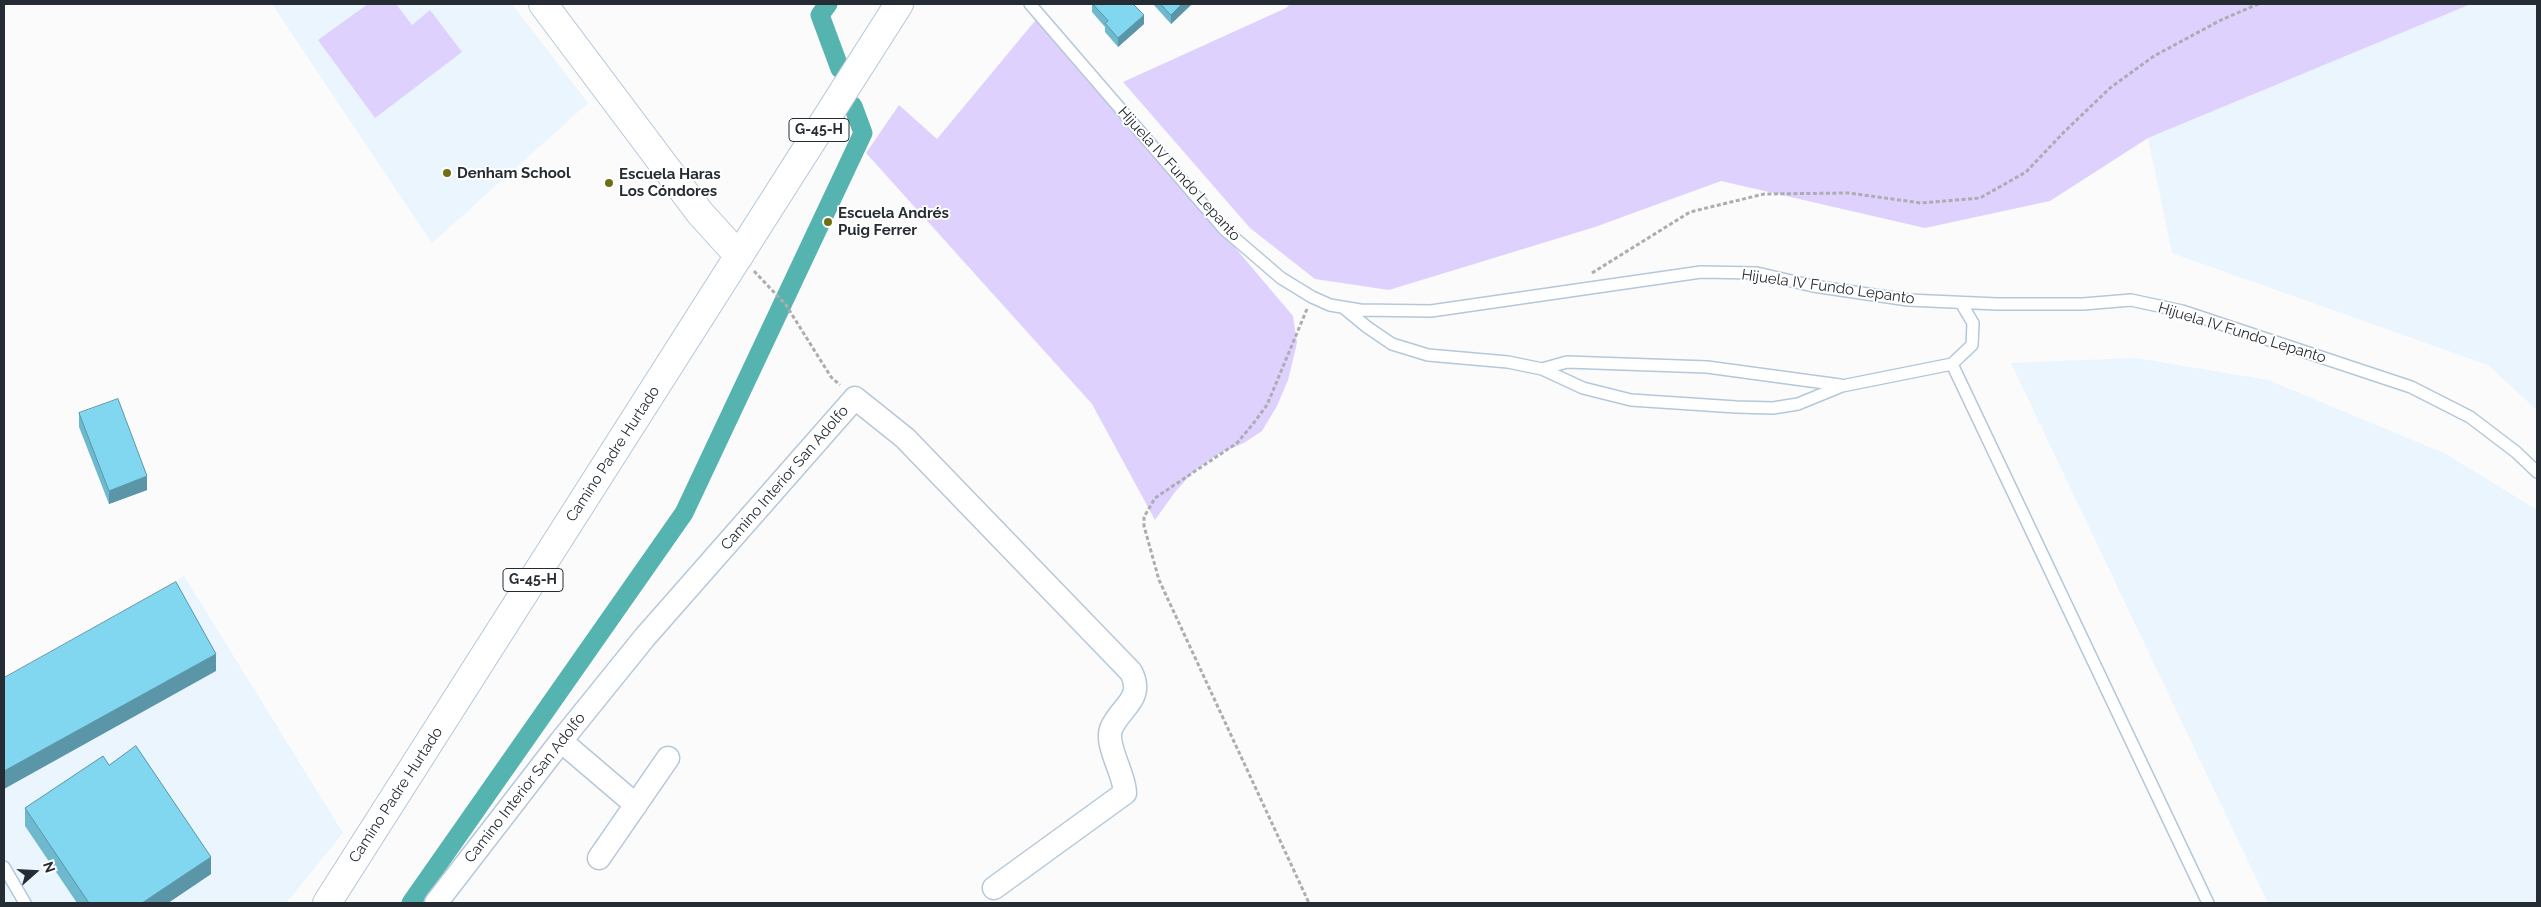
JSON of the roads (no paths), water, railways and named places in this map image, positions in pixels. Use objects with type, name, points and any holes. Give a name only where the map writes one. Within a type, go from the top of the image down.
[{"type":"main road","points":[[543,4],[700,213],[739,256]]},
{"type":"main road","name":"Camino Padre Hurtado","points":[[327,903],[900,4]]},
{"type":"street","name":"Camino Interior San Adolfo","points":[[436,903],[561,741],[645,637],[855,398],[905,438],[1124,664],[1136,682],[1133,699],[1111,730],[1111,745],[1126,793],[994,888]]},
{"type":"street","points":[[561,741],[636,805]]},
{"type":"street","points":[[599,858],[668,758]]},
{"type":"lane","name":"Hijuela IV Fundo Lepanto","points":[[1030,4],[1224,229],[1281,278],[1312,297],[1330,305],[1393,312],[1431,311],[1701,272],[1757,273],[1813,286],[1908,300],[1961,303],[2083,304],[2131,300],[2182,312],[2411,387],[2470,418],[2516,452],[2537,472]]},
{"type":"lane","points":[[1344,308],[1367,328],[1392,344],[1428,355],[1508,362],[1542,369],[1583,388],[1631,400],[1773,408],[1798,404],[1842,386],[1952,364],[1972,345],[1973,323],[1961,303]]},
{"type":"lane","points":[[1542,369],[1567,362],[1707,367],[1842,386]]},
{"type":"lane","points":[[1952,364],[2208,903]]},
{"type":"lane","points":[[4,867],[25,903]]},
{"type":"waterway","points":[[828,4],[820,15],[840,69]]},
{"type":"waterway","points":[[411,903],[684,513],[863,133],[853,106]]},
{"type":"place","name":"Denham School","points":[[447,173]]},
{"type":"place","name":"Escuela Haras Los Cóndores","points":[[609,183]]},
{"type":"place","name":"Escuela Andrés Puig Ferrer","points":[[828,222]]}]
